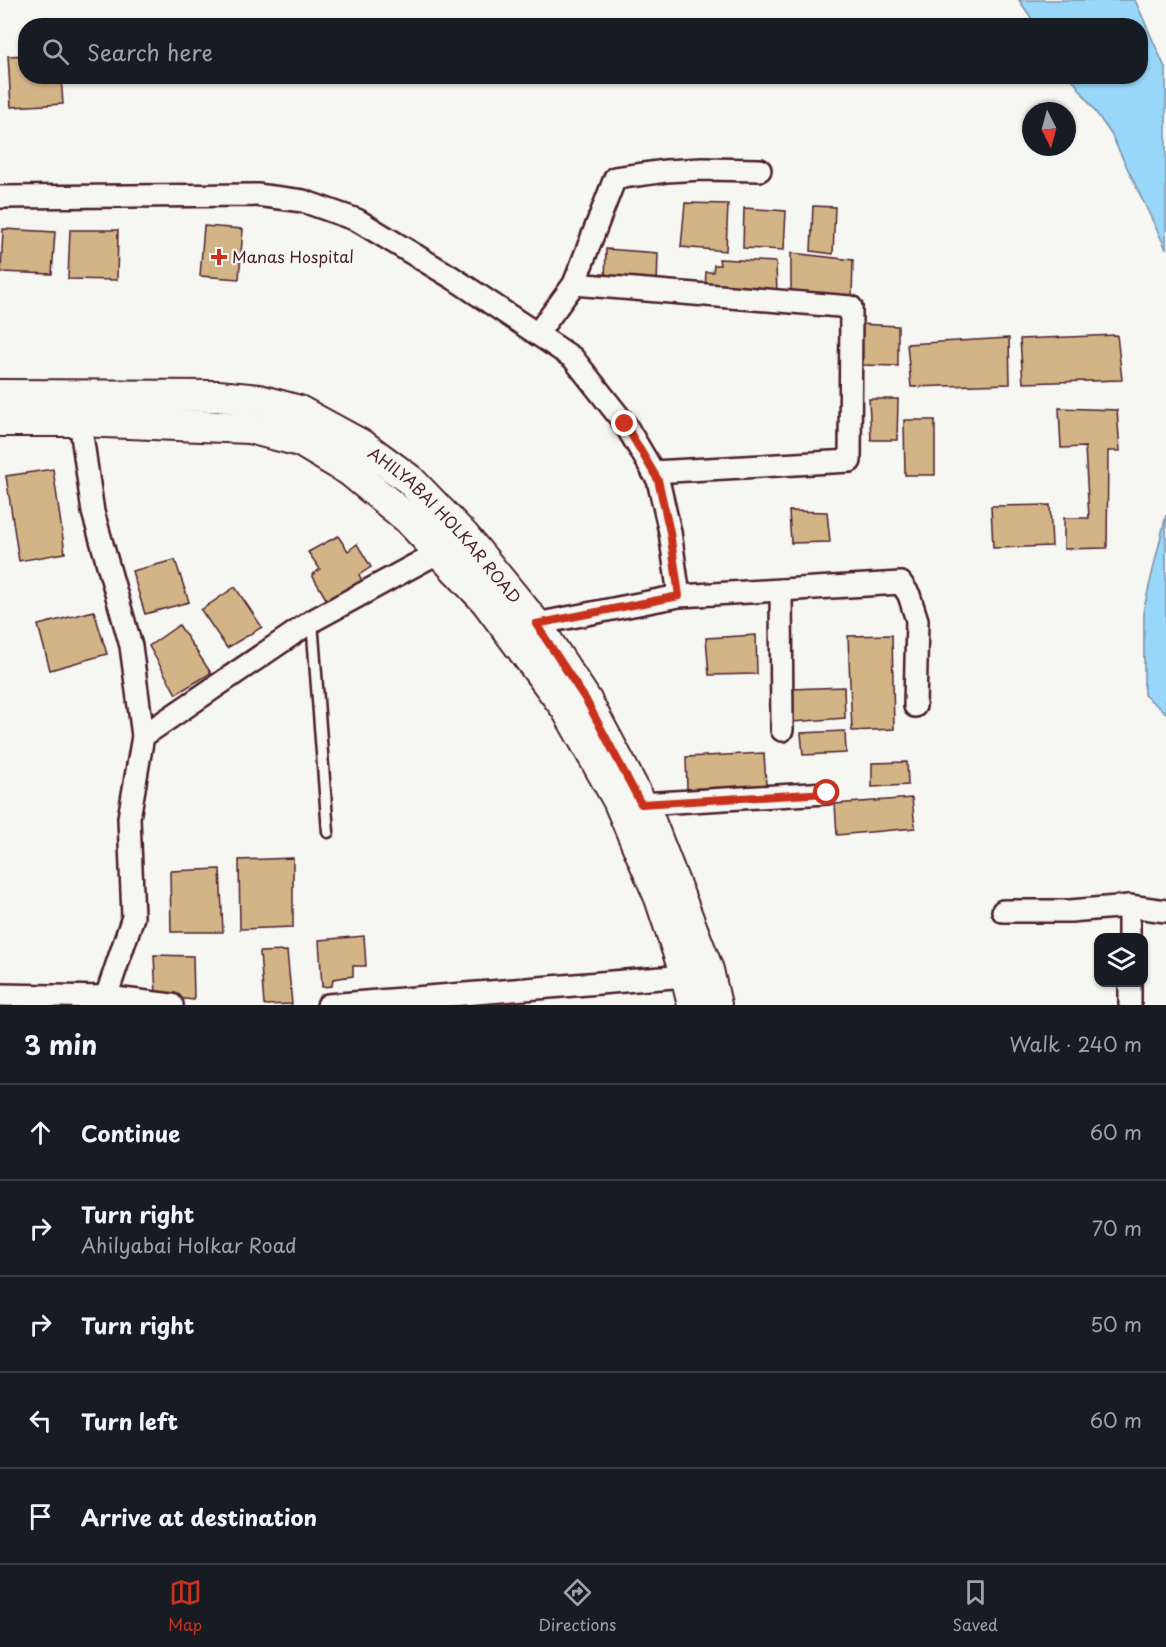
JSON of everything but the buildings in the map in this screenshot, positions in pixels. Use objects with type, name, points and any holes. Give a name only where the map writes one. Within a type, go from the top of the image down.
[{"type":"main road","name":"AHILYABAI HOLKAR ROAD","points":[[0,395],[218,396],[259,400],[299,411],[365,447],[410,480],[464,536],[536,624],[586,700],[641,804],[674,880],[697,973],[693,1005]]},
{"type":"main road","name":"AHILYABAI HOLKAR ROAD","points":[[0,421],[80,421],[249,428],[300,441],[350,471],[407,518],[441,551],[486,601],[566,708],[618,800],[660,898],[697,973],[716,1005]]},
{"type":"street","points":[[537,334],[574,284],[615,178],[690,170],[760,170]]},
{"type":"street","points":[[0,197],[257,195],[303,201],[357,220],[453,278],[573,358],[625,424],[658,480],[670,532],[679,596]]},
{"type":"street","points":[[574,284],[851,307],[850,461],[653,472]]},
{"type":"street","points":[[80,421],[93,512],[131,646],[143,736],[129,818],[133,917],[106,997]]},
{"type":"street","points":[[143,736],[312,621],[441,551]]},
{"type":"street","points":[[536,624],[679,596],[901,583],[909,595],[917,620],[915,706]]},
{"type":"street","points":[[781,590],[782,730]]},
{"type":"street","points":[[641,804],[827,793]]},
{"type":"street","points":[[1129,906],[1129,933]]},
{"type":"street","points":[[1003,911],[1129,906],[1166,911]]},
{"type":"street","points":[[328,1005],[697,973]]},
{"type":"street","points":[[1130,987],[1130,1005]]},
{"type":"street","points":[[0,995],[106,997],[172,1005]]},
{"type":"lane","points":[[312,621],[328,832]]},
{"type":"water","points":[[1019,0],[1135,0],[1143,18],[1031,18]]},
{"type":"water","points":[[1148,29],[1166,70],[1166,249],[1111,134],[1076,84],[1148,84]]},
{"type":"water","points":[[1166,515],[1166,713],[1144,695],[1144,608]]},
{"type":"place","name":"Manas Hospital","points":[[219,257]]},
{"type":"route","points":[[625,424],[658,480],[670,532],[679,596],[536,624],[586,700],[641,804],[827,793]]}]
